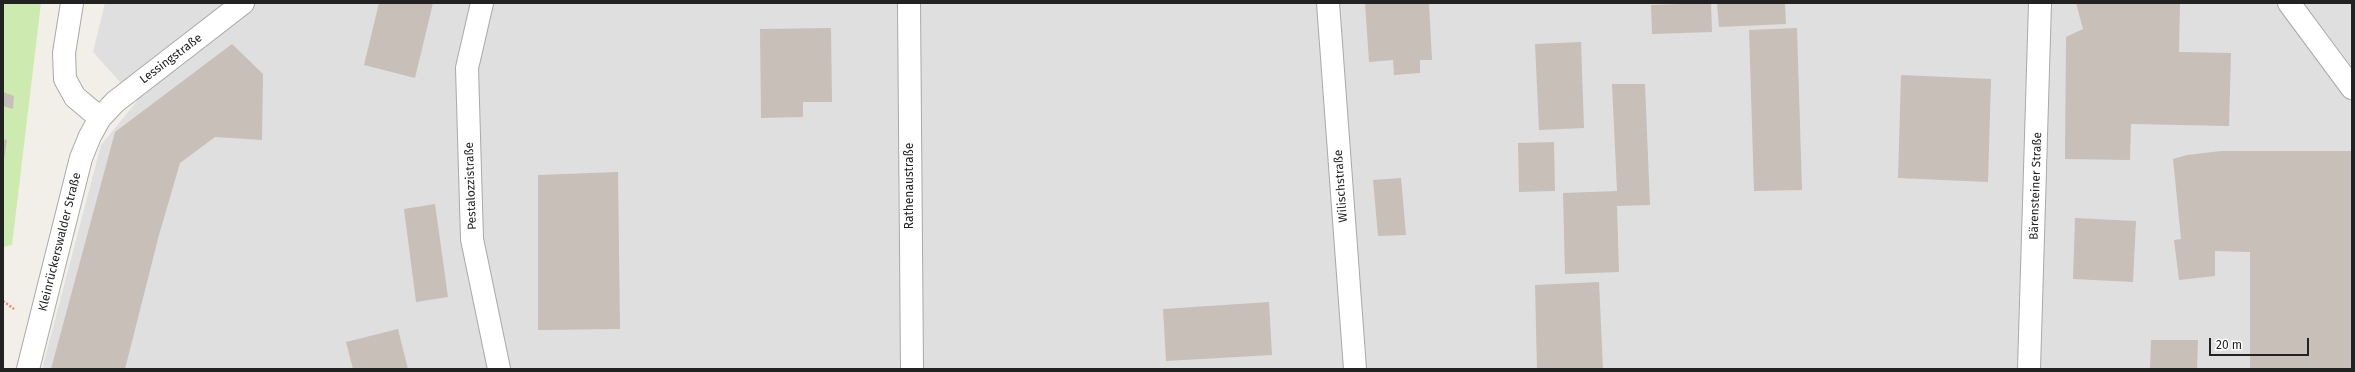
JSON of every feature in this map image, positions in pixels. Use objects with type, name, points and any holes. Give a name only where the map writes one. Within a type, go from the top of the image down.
[{"type":"street","points":[[72,3],[64,53],[65,79],[75,97],[100,118]]},
{"type":"street","name":"Lessingstraße","points":[[100,118],[115,102],[243,3]]},
{"type":"street","name":"Pestalozzistraße","points":[[482,3],[467,68],[472,239],[499,369]]},
{"type":"street","name":"Rathenaustraße","points":[[909,3],[912,369]]},
{"type":"street","name":"Wilischstraße","points":[[1328,3],[1355,369]]},
{"type":"street","name":"Bärensteiner Straße","points":[[2029,369],[2040,3]]},
{"type":"street","points":[[2294,5],[2352,88]]},
{"type":"street","name":"Kleinrückerswalder Straße","points":[[28,369],[81,158],[90,136],[100,118]]},
{"type":"shaded area","points":[[105,3],[2352,3],[2352,369],[42,369],[101,145],[137,101],[93,52]]},
{"type":"green space","points":[[3,3],[41,3],[12,245],[3,247]]},
{"type":"building","points":[[379,3],[433,3],[415,78],[364,65]]},
{"type":"building","points":[[1365,3],[1429,3],[1432,60],[1420,60],[1420,73],[1394,75],[1393,60],[1369,62]]},
{"type":"building","points":[[1711,3],[1712,32],[1652,34],[1651,5]]},
{"type":"building","points":[[1717,3],[1785,3],[1786,24],[1719,27]]},
{"type":"building","points":[[2076,3],[2180,3],[2179,52],[2231,53],[2229,126],[2131,124],[2130,160],[2065,159],[2066,37],[2083,29]]},
{"type":"building","points":[[831,28],[832,102],[803,102],[803,117],[761,118],[760,29]]},
{"type":"building","points":[[1797,28],[1802,190],[1754,191],[1749,30]]},
{"type":"building","points":[[1581,42],[1584,128],[1539,130],[1535,44]]},
{"type":"building","points":[[232,44],[263,74],[262,140],[215,137],[180,163],[159,235],[125,369],[51,369],[115,132]]},
{"type":"building","points":[[1901,75],[1991,79],[1988,182],[1898,178]]},
{"type":"building","points":[[1612,84],[1645,84],[1650,205],[1617,206],[1619,272],[1565,274],[1563,193],[1617,191]]},
{"type":"building","points":[[3,92],[14,96],[13,109],[3,106]]},
{"type":"building","points":[[3,139],[7,140],[4,159],[3,159]]},
{"type":"building","points":[[1554,142],[1555,191],[1519,192],[1518,143]]},
{"type":"building","points":[[2221,151],[2352,151],[2352,369],[2250,369],[2250,252],[2215,251],[2215,276],[2179,280],[2174,240],[2181,239],[2173,159],[2187,155]]},
{"type":"building","points":[[618,172],[620,329],[538,330],[538,175]]},
{"type":"building","points":[[1401,178],[1406,235],[1378,236],[1373,180]]},
{"type":"building","points":[[435,204],[448,297],[416,302],[404,209]]},
{"type":"building","points":[[2075,218],[2136,221],[2133,282],[2073,279]]},
{"type":"building","points":[[1599,282],[1603,369],[1537,369],[1535,285]]},
{"type":"building","points":[[1269,302],[1272,355],[1166,361],[1163,309]]},
{"type":"building","points":[[398,329],[408,369],[353,369],[346,342]]},
{"type":"building","points":[[2151,340],[2198,340],[2197,369],[2150,369]]}]
